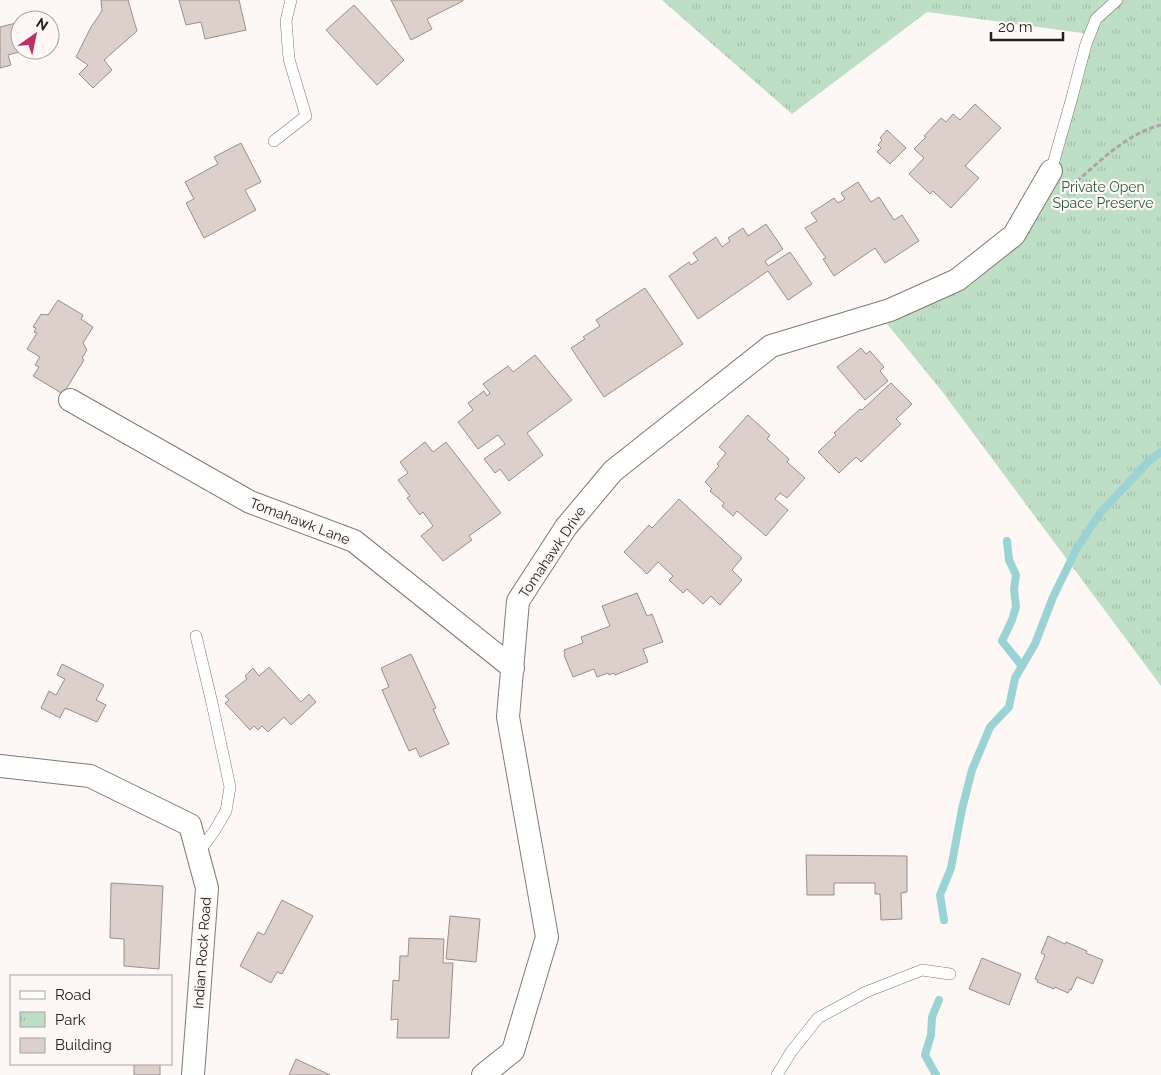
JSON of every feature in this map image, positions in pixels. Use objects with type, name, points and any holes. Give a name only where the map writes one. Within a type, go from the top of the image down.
[{"type":"street","name":"Tomahawk Drive","points":[[483,1075],[513,1051],[548,937],[508,717],[518,601],[566,527],[612,471],[771,346],[890,310],[957,280],[1014,235],[1051,171]]},
{"type":"street","name":"Tomahawk Lane","points":[[70,400],[250,502],[354,541],[513,668]]},
{"type":"street","name":"Indian Rock Road","points":[[0,766],[90,776],[190,825],[207,888],[193,1075]]},
{"type":"lane","points":[[274,141],[306,116],[289,59],[286,21],[290,0]]},
{"type":"lane","points":[[1051,171],[1086,44],[1096,19],[1117,0]]},
{"type":"lane","points":[[196,636],[230,787],[226,811],[198,853]]},
{"type":"lane","points":[[777,1075],[791,1052],[818,1018],[866,992],[922,970],[950,974]]},
{"type":"path","points":[[1051,171],[1068,170],[1067,189],[1121,144],[1148,128],[1161,125]]},
{"type":"green space","name":"Private Open Space Preserve","points":[[662,0],[1161,0],[1161,686],[941,390],[879,314],[1014,235],[1051,171],[1090,34],[927,12],[792,114]]},
{"type":"building","points":[[101,0],[128,0],[137,31],[104,60],[112,70],[93,88],[79,74],[88,65],[76,57],[91,27],[102,11]]},
{"type":"building","points":[[179,0],[239,0],[246,30],[205,39],[201,22],[186,25]]},
{"type":"building","points":[[391,0],[463,1],[427,19],[432,29],[411,40]]},
{"type":"building","points":[[354,5],[404,60],[377,85],[326,30]]},
{"type":"building","points":[[10,24],[10,54],[8,55],[11,65],[0,68],[0,27]]},
{"type":"building","points":[[975,104],[1001,128],[965,166],[979,178],[951,208],[933,191],[930,194],[909,174],[924,158],[914,149],[941,118],[946,122],[953,114],[960,120]]},
{"type":"building","points":[[887,130],[906,148],[890,164],[877,152],[881,148],[878,145],[882,140],[880,138]]},
{"type":"building","points":[[241,143],[261,182],[245,190],[256,210],[204,238],[186,203],[194,199],[185,182],[218,164],[214,157]]},
{"type":"building","points":[[858,182],[871,202],[879,197],[894,220],[902,215],[919,241],[885,263],[875,248],[834,276],[823,259],[826,258],[805,228],[817,221],[811,213],[834,198],[838,203],[845,199],[841,193]]},
{"type":"building","points":[[766,224],[783,249],[765,261],[768,266],[790,252],[812,284],[788,300],[768,271],[698,319],[669,276],[689,262],[691,265],[698,260],[693,253],[716,237],[722,247],[730,241],[728,238],[743,228],[748,236]]},
{"type":"building","points":[[645,288],[683,344],[604,397],[571,348],[585,339],[583,337],[600,326],[596,320]]},
{"type":"building","points":[[58,300],[83,315],[81,319],[93,327],[83,343],[87,350],[82,358],[84,360],[63,394],[33,376],[39,367],[35,365],[40,357],[27,349],[37,333],[34,332],[36,328],[33,327],[41,314],[48,315]]},
{"type":"building","points":[[861,348],[866,354],[870,351],[884,367],[880,371],[888,381],[865,400],[837,367]]},
{"type":"building","points":[[535,355],[572,400],[527,433],[543,455],[509,481],[500,469],[495,473],[484,459],[505,444],[498,435],[478,449],[458,422],[473,410],[468,403],[484,391],[487,396],[490,393],[483,384],[508,366],[513,372]]},
{"type":"building","points":[[891,383],[912,404],[896,419],[901,424],[861,462],[856,457],[839,473],[818,452],[836,435],[834,433]]},
{"type":"building","points":[[748,415],[770,435],[767,439],[789,459],[787,462],[805,478],[787,498],[780,493],[775,499],[788,510],[766,536],[737,511],[733,516],[722,506],[724,503],[710,491],[712,489],[705,482],[719,466],[717,464],[726,453],[719,447]]},
{"type":"building","points":[[425,442],[433,452],[446,442],[501,513],[469,536],[472,540],[443,561],[421,536],[433,526],[423,512],[420,515],[407,498],[410,496],[398,480],[408,473],[400,462]]},
{"type":"building","points":[[679,499],[742,558],[732,570],[742,580],[720,605],[711,596],[703,604],[687,589],[683,593],[669,580],[673,576],[658,562],[647,574],[624,552],[649,525],[652,528]]},
{"type":"building","points":[[637,593],[647,616],[652,614],[663,642],[643,649],[648,662],[615,675],[614,673],[609,675],[608,673],[597,677],[594,669],[573,677],[564,655],[564,650],[583,643],[581,637],[610,626],[602,606]]},
{"type":"building","points":[[411,654],[436,708],[433,709],[449,744],[420,757],[416,748],[409,751],[382,690],[389,687],[381,668]]},
{"type":"building","points":[[62,664],[104,685],[96,700],[106,705],[97,722],[65,708],[60,718],[41,708],[49,691],[56,695],[65,679],[57,675]]},
{"type":"building","points":[[269,667],[301,702],[309,694],[316,702],[291,725],[284,717],[268,732],[262,726],[258,730],[254,726],[250,730],[225,703],[229,700],[225,696],[247,679],[245,676],[253,668],[259,676]]},
{"type":"building","points":[[806,855],[907,856],[907,892],[901,893],[902,919],[881,920],[880,894],[875,894],[875,883],[834,883],[834,895],[807,895]]},
{"type":"building","points":[[111,883],[163,886],[159,969],[124,966],[124,939],[110,938]]},
{"type":"building","points":[[282,900],[313,916],[282,974],[277,972],[271,983],[240,966],[258,932],[264,935]]},
{"type":"building","points":[[450,916],[480,919],[476,962],[446,959]]},
{"type":"building","points":[[1048,936],[1087,951],[1086,953],[1103,960],[1093,984],[1077,977],[1068,993],[1037,982],[1038,980],[1035,979],[1045,955],[1041,953]]},
{"type":"building","points":[[409,938],[444,939],[443,963],[453,963],[449,1038],[397,1038],[398,1019],[391,1020],[393,980],[399,981],[400,956],[408,956]]},
{"type":"building","points":[[982,958],[1021,974],[1009,1005],[969,989]]},
{"type":"building","points":[[296,1059],[330,1075],[289,1075]]},
{"type":"building","points":[[134,1065],[160,1065],[160,1075],[134,1075]]},
{"type":"waterway","points":[[944,920],[940,895],[951,868],[962,809],[972,770],[990,727],[1009,707],[1015,678],[1035,644],[1053,597],[1078,546],[1101,512],[1149,461],[1161,452]]},
{"type":"waterway","points":[[1007,541],[1009,560],[1016,575],[1014,589],[1016,607],[1002,641],[1022,666]]},
{"type":"waterway","points":[[936,1075],[925,1055],[931,1035],[932,1017],[939,1000]]}]
